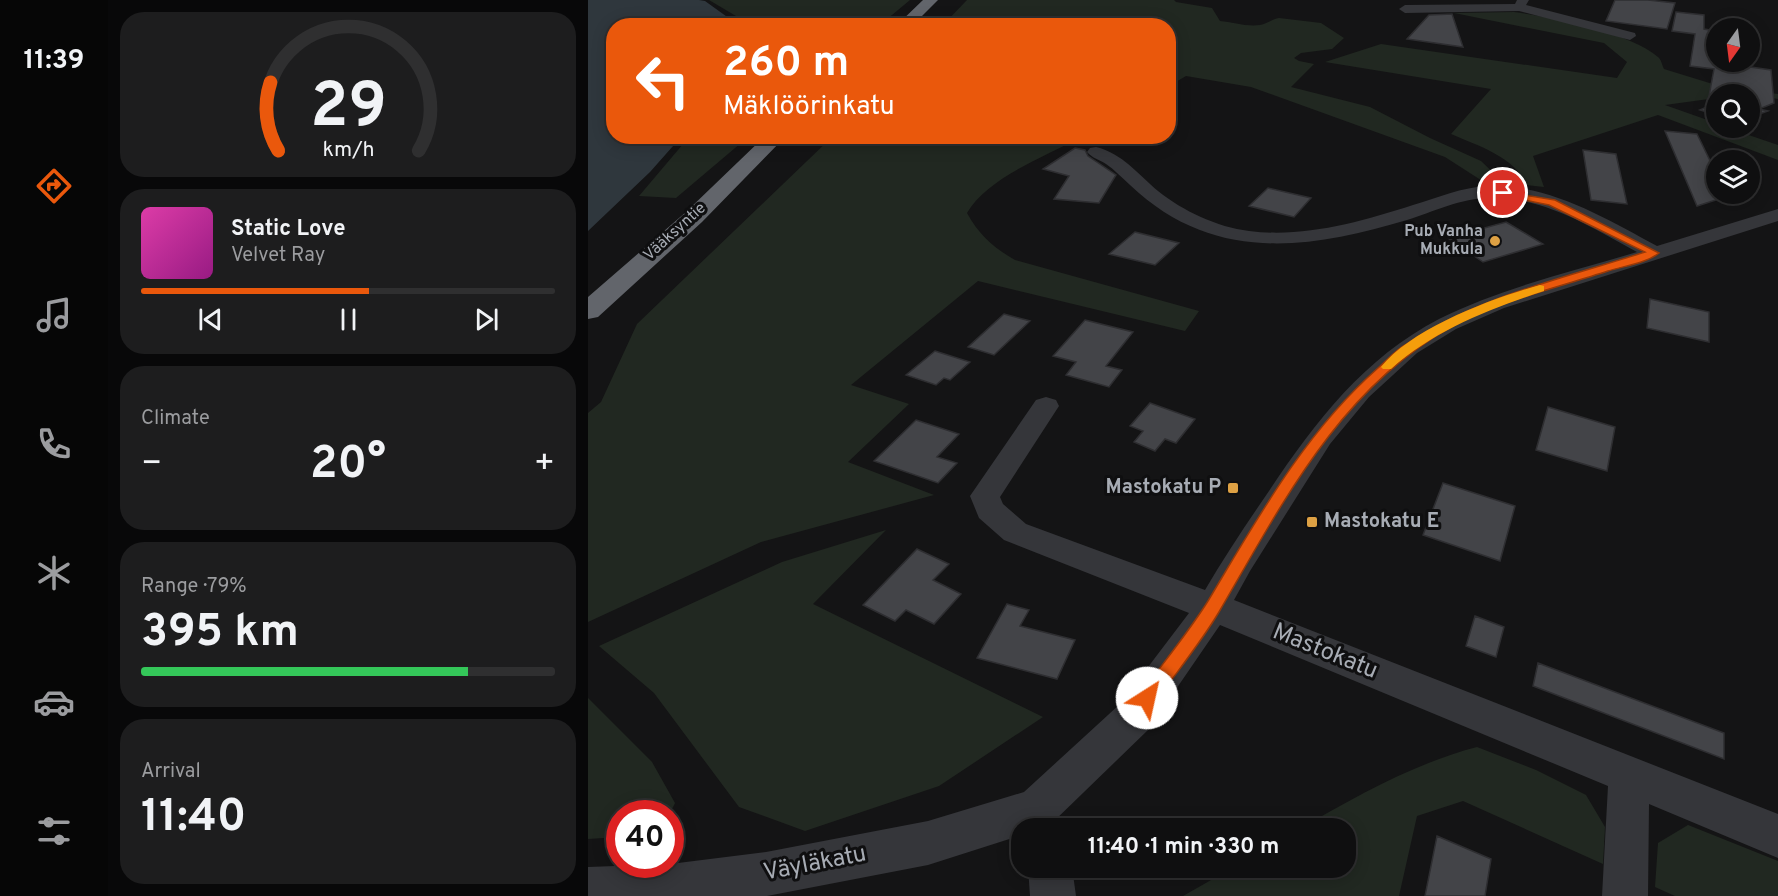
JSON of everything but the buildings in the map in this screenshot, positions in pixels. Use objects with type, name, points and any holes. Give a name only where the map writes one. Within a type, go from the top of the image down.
[{"type":"highway","points":[[912,18],[932,0]]},
{"type":"highway","name":"Vääksyntie","points":[[588,291],[769,144]]},
{"type":"highway","name":"Vääksyntie","points":[[588,311],[694,217],[769,144]]},
{"type":"street","points":[[1404,9],[1521,3],[1630,36]]},
{"type":"street","points":[[1096,152],[1109,158],[1160,201],[1197,221],[1222,231],[1248,237],[1318,237],[1352,231],[1465,196],[1488,192],[1517,194],[1552,202],[1654,253]]},
{"type":"street","points":[[1038,818],[1134,717],[1212,608],[1238,562],[1320,437],[1360,391],[1408,348],[1448,324],[1496,303],[1778,215]]},
{"type":"street","name":"Mastokatu","points":[[1046,406],[985,496],[990,510],[1015,532],[1262,626],[1778,836]]},
{"type":"street","points":[[1625,896],[1629,776]]},
{"type":"street","name":"Väyläkatu","points":[[588,890],[672,886],[766,874],[928,843],[1011,824]]},
{"type":"street","points":[[1051,878],[1053,896]]},
{"type":"shaded area","points":[[588,0],[705,1],[729,18],[606,18],[606,144],[675,144],[650,172],[588,231]]},
{"type":"shaded area","points":[[709,0],[910,0],[888,18],[739,18]]},
{"type":"shaded area","points":[[967,0],[1174,0],[1212,8],[1220,21],[1260,25],[1279,18],[1321,23],[1344,38],[1332,49],[1301,53],[1294,58],[1314,64],[1291,87],[1370,107],[1481,161],[1506,185],[1487,184],[1445,157],[1251,87],[1186,76],[1176,82],[1176,18],[950,18]]},
{"type":"shaded area","points":[[1514,12],[1569,22],[1629,40],[1658,57],[1664,69],[1713,84],[1706,84],[1706,99],[1665,105],[1706,119],[1706,133],[1658,115],[1533,156],[1544,187],[1526,185],[1521,175],[1504,159],[1451,134],[1491,89],[1325,62],[1381,44],[1617,78],[1627,62],[1604,43],[1454,13]]},
{"type":"shaded area","points":[[1760,91],[1778,94],[1778,99],[1760,96]]},
{"type":"shaded area","points":[[1719,138],[1757,138],[1778,145],[1778,160],[1760,153],[1760,150],[1751,150]]},
{"type":"shaded area","points":[[683,144],[740,144],[676,198],[639,196]]},
{"type":"shaded area","points":[[825,144],[1067,144],[1003,178],[976,200],[967,213],[977,228],[1000,251],[1015,260],[1199,311],[1185,331],[978,281],[851,385],[909,404],[848,462],[934,495],[761,542],[588,622],[588,413],[601,402],[637,324]]},
{"type":"shaded area","points":[[886,530],[813,604],[1043,717],[939,786],[805,831],[739,807],[654,693],[599,646],[782,562]]},
{"type":"shaded area","points":[[588,698],[652,762],[673,800],[606,800],[606,838],[588,839]]},
{"type":"shaded area","points":[[1477,747],[1536,770],[1586,795],[1605,827],[1603,864],[1463,801],[1417,816],[1399,896],[1183,896],[1215,878],[1356,878],[1356,818],[1319,818],[1409,771]]},
{"type":"shaded area","points":[[1688,825],[1778,861],[1778,896],[1675,896],[1655,887],[1658,843]]},
{"type":"slow traffic","points":[[1387,367],[1408,348],[1448,324],[1496,303],[1540,289]]},
{"type":"place","name":"Pub Vanha Mukkula","points":[[1495,241]]},
{"type":"place","name":"Mastokatu P","points":[[1233,488]]},
{"type":"place","name":"Mastokatu E","points":[[1312,522]]},
{"type":"route","points":[[1147,698],[1212,608],[1238,562],[1320,437],[1360,391],[1408,348],[1448,324],[1496,303],[1654,253],[1552,202],[1503,193]]}]
